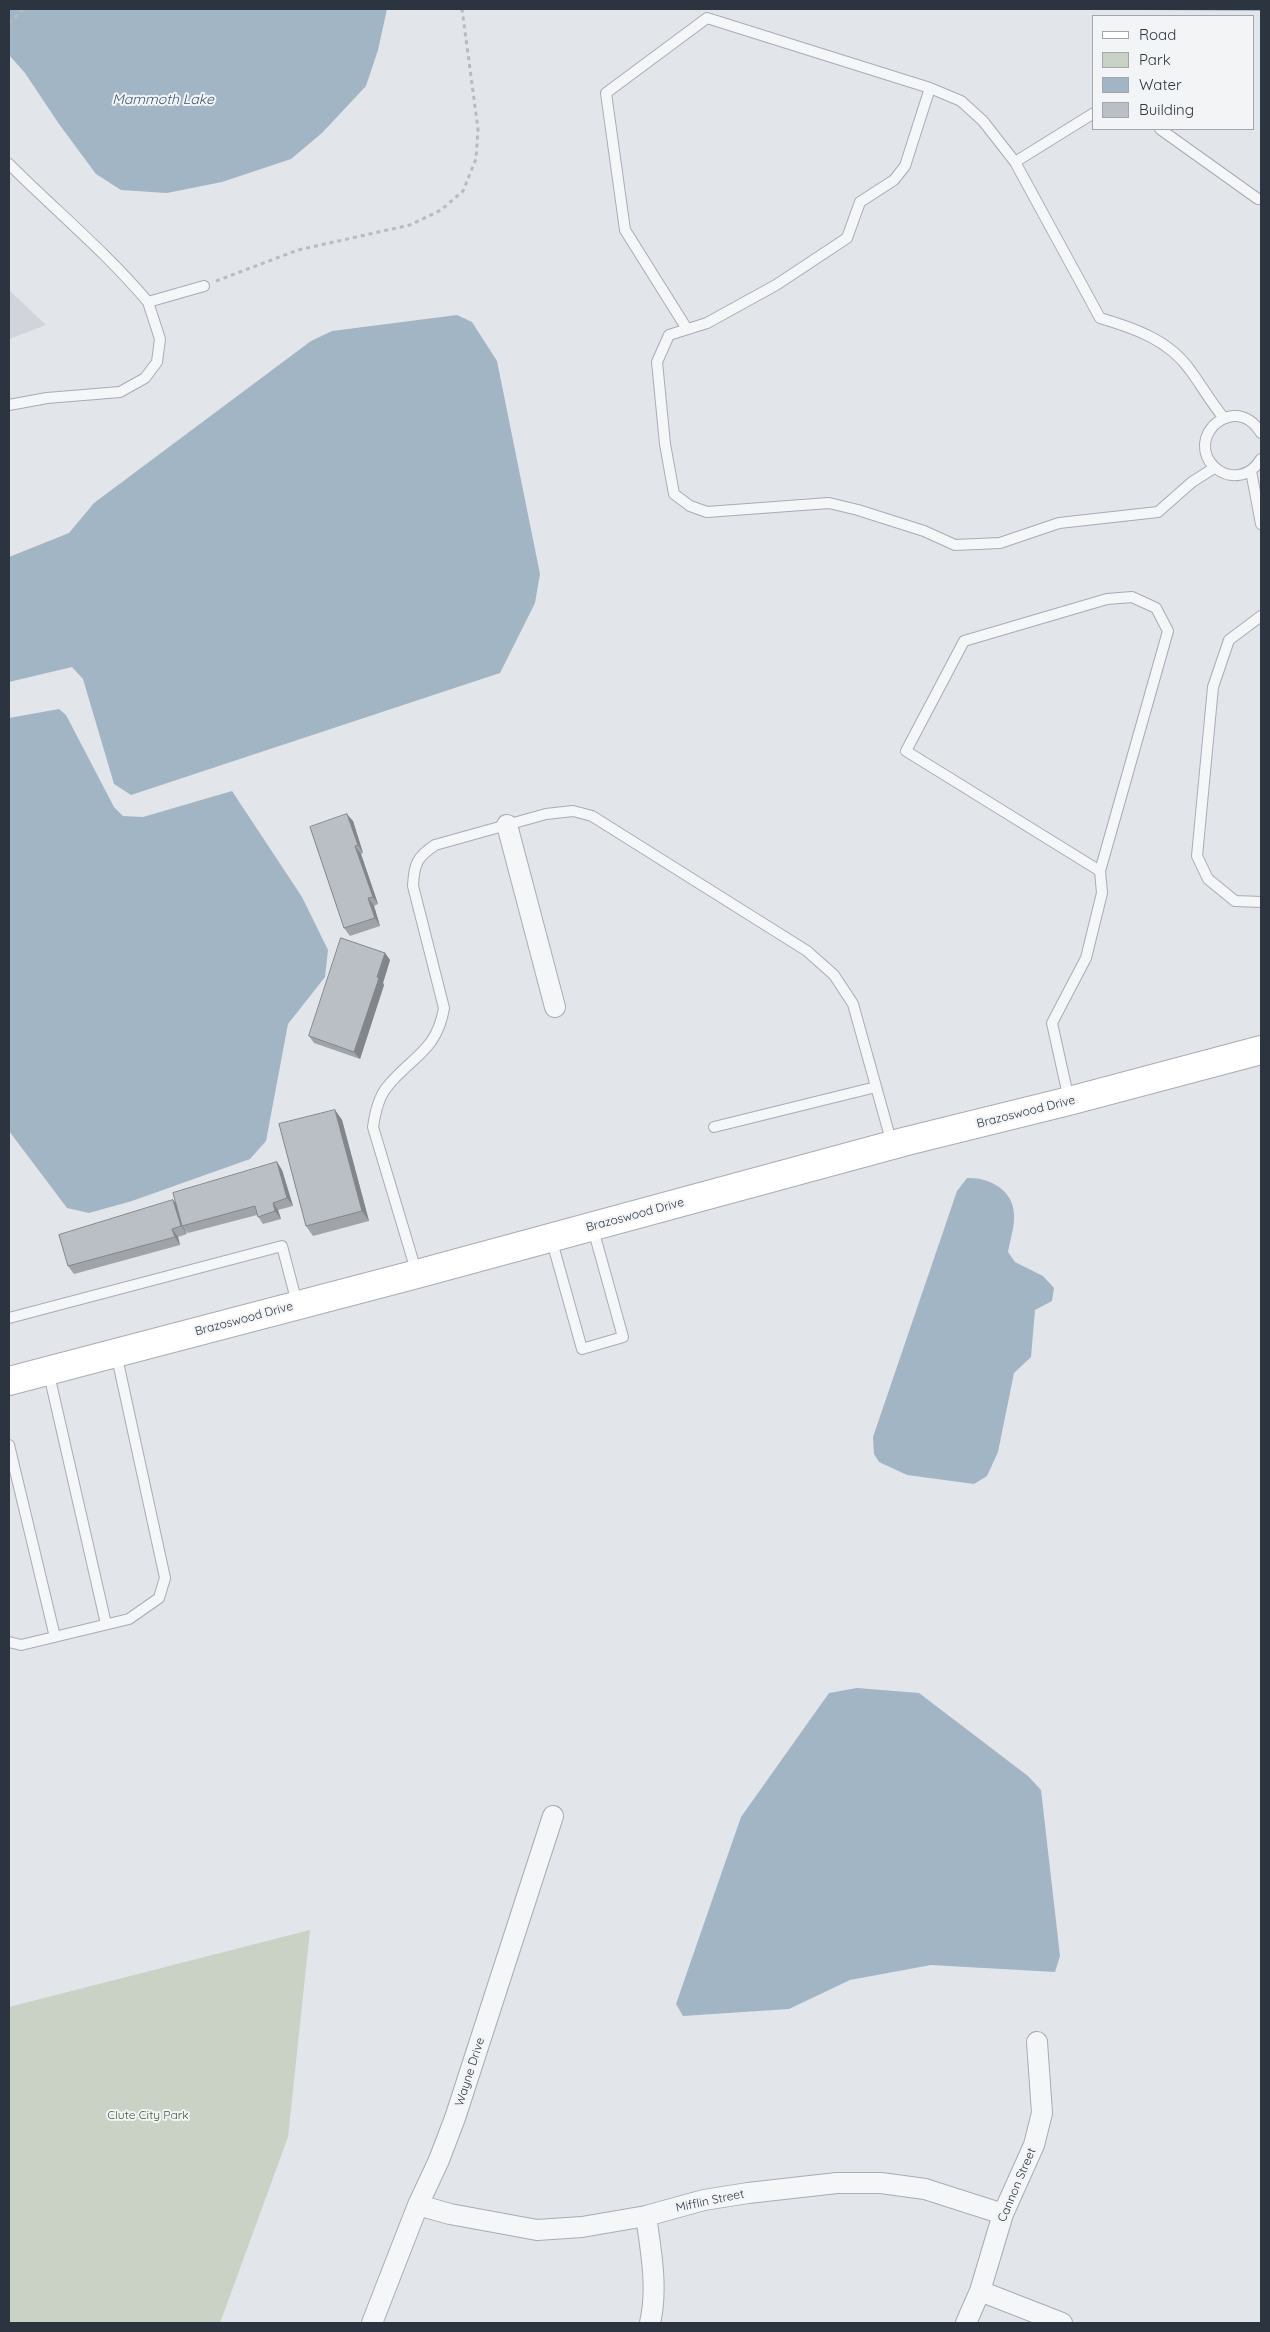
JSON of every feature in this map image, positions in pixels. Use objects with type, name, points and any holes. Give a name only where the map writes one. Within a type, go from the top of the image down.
[{"type":"street","points":[[507,825],[555,1007]]},
{"type":"street","name":"Brazoswood Drive","points":[[9,1381],[417,1274],[892,1145],[1069,1101],[1261,1050]]},
{"type":"street","name":"Wayne Drive","points":[[372,2323],[418,2205],[439,2160],[455,2118],[553,1816]]},
{"type":"street","name":"Cannon Street","points":[[966,2323],[980,2291],[1003,2214],[1034,2145],[1042,2113],[1037,2042]]},
{"type":"street","name":"Mifflin Street","points":[[418,2205],[450,2214],[537,2230],[582,2227],[646,2216],[704,2200],[739,2194],[837,2183],[881,2184],[925,2189],[1003,2214]]},
{"type":"street","points":[[646,2216],[653,2266],[653,2310],[650,2323]]},
{"type":"street","points":[[980,2291],[1062,2323]]},
{"type":"lane","points":[[687,329],[625,230],[606,93],[706,18],[930,88],[961,101],[983,121],[1015,162],[1100,318],[1130,327],[1163,343],[1189,368],[1224,418]]},
{"type":"lane","points":[[930,88],[905,166],[894,180],[860,202],[847,238],[776,285],[707,322],[669,335],[657,362],[664,444],[674,494],[690,506],[707,512],[829,503],[924,531],[955,544],[1000,543],[1059,523],[1158,512],[1192,482],[1214,468]]},
{"type":"lane","points":[[1015,162],[1092,114]]},
{"type":"lane","points":[[1161,130],[1258,199],[1261,199]]},
{"type":"lane","points":[[9,164],[52,208],[125,275],[148,302],[160,339],[157,362],[145,378],[120,392],[47,398],[9,405]]},
{"type":"lane","points":[[148,302],[204,286]]},
{"type":"lane","points":[[1261,432],[1256,425],[1241,417],[1224,418],[1209,431],[1205,450],[1214,468],[1232,476],[1242,475],[1251,471],[1261,459]]},
{"type":"lane","points":[[1251,471],[1261,524]]},
{"type":"lane","points":[[1069,1101],[1052,1023],[1086,958],[1102,893],[1100,871],[1168,631],[1156,608],[1132,597],[1107,599],[964,641],[906,751],[1100,871]]},
{"type":"lane","points":[[1261,616],[1229,640],[1213,687],[1197,856],[1208,879],[1235,900],[1261,902]]},
{"type":"lane","points":[[417,1274],[373,1126],[376,1107],[386,1088],[432,1042],[441,1026],[444,1008],[413,886],[414,868],[422,853],[435,845],[546,814],[573,811],[592,816],[807,951],[834,975],[853,1004],[892,1145]]},
{"type":"lane","points":[[714,1127],[876,1088]]},
{"type":"lane","points":[[551,1237],[582,1349],[623,1337],[592,1226]]},
{"type":"lane","points":[[9,1318],[282,1246],[298,1305]]},
{"type":"lane","points":[[9,1642],[21,1645],[129,1619],[159,1598],[165,1578],[116,1352]]},
{"type":"lane","points":[[48,1370],[106,1624]]},
{"type":"lane","points":[[9,1445],[55,1637]]},
{"type":"path","points":[[9,23],[23,9]]},
{"type":"path","points":[[204,286],[298,250],[410,225],[441,210],[463,191],[476,158],[478,129],[462,9]]},
{"type":"shaded area","points":[[9,290],[46,325],[9,339]]},
{"type":"green space","name":"Clute City Park","points":[[310,1930],[288,2137],[220,2323],[9,2323],[9,2007]]},
{"type":"water","name":"Mammoth Lake","points":[[9,9],[387,9],[378,50],[366,86],[322,133],[291,159],[222,182],[167,193],[121,190],[96,174],[59,124],[25,73],[9,55]]},
{"type":"water","points":[[1033,9],[1261,9],[1261,11]]},
{"type":"water","points":[[457,315],[472,322],[497,361],[540,574],[535,603],[500,673],[131,795],[114,784],[83,679],[72,667],[9,682],[9,557],[69,533],[94,503],[311,341],[332,331]]},
{"type":"water","points":[[59,709],[66,715],[114,807],[123,816],[143,817],[232,791],[302,897],[328,950],[325,977],[288,1024],[266,1141],[250,1159],[132,1201],[89,1213],[67,1208],[9,1131],[9,718]]},
{"type":"water","points":[[967,1178],[991,1182],[1004,1191],[1013,1205],[1014,1214],[1008,1252],[1015,1262],[1043,1276],[1054,1288],[1052,1301],[1035,1310],[1031,1357],[1014,1373],[998,1452],[987,1476],[974,1484],[907,1475],[879,1462],[874,1454],[873,1437],[957,1191]]},
{"type":"water","points":[[857,1688],[919,1693],[1028,1776],[1041,1790],[1060,1956],[1055,1972],[931,1965],[850,1980],[789,2009],[683,2016],[676,2004],[741,1817],[829,1693]]},
{"type":"building","points":[[347,814],[358,845],[355,846],[373,897],[368,898],[375,918],[344,928],[310,827]]},
{"type":"building","points":[[341,938],[385,953],[377,977],[379,978],[354,1052],[309,1036]]},
{"type":"building","points":[[335,1110],[362,1211],[306,1226],[279,1124]]},
{"type":"building","points":[[277,1162],[287,1198],[273,1203],[275,1211],[258,1217],[255,1206],[182,1226],[173,1193]]},
{"type":"building","points":[[173,1200],[181,1226],[172,1229],[175,1237],[68,1266],[59,1235]]}]
